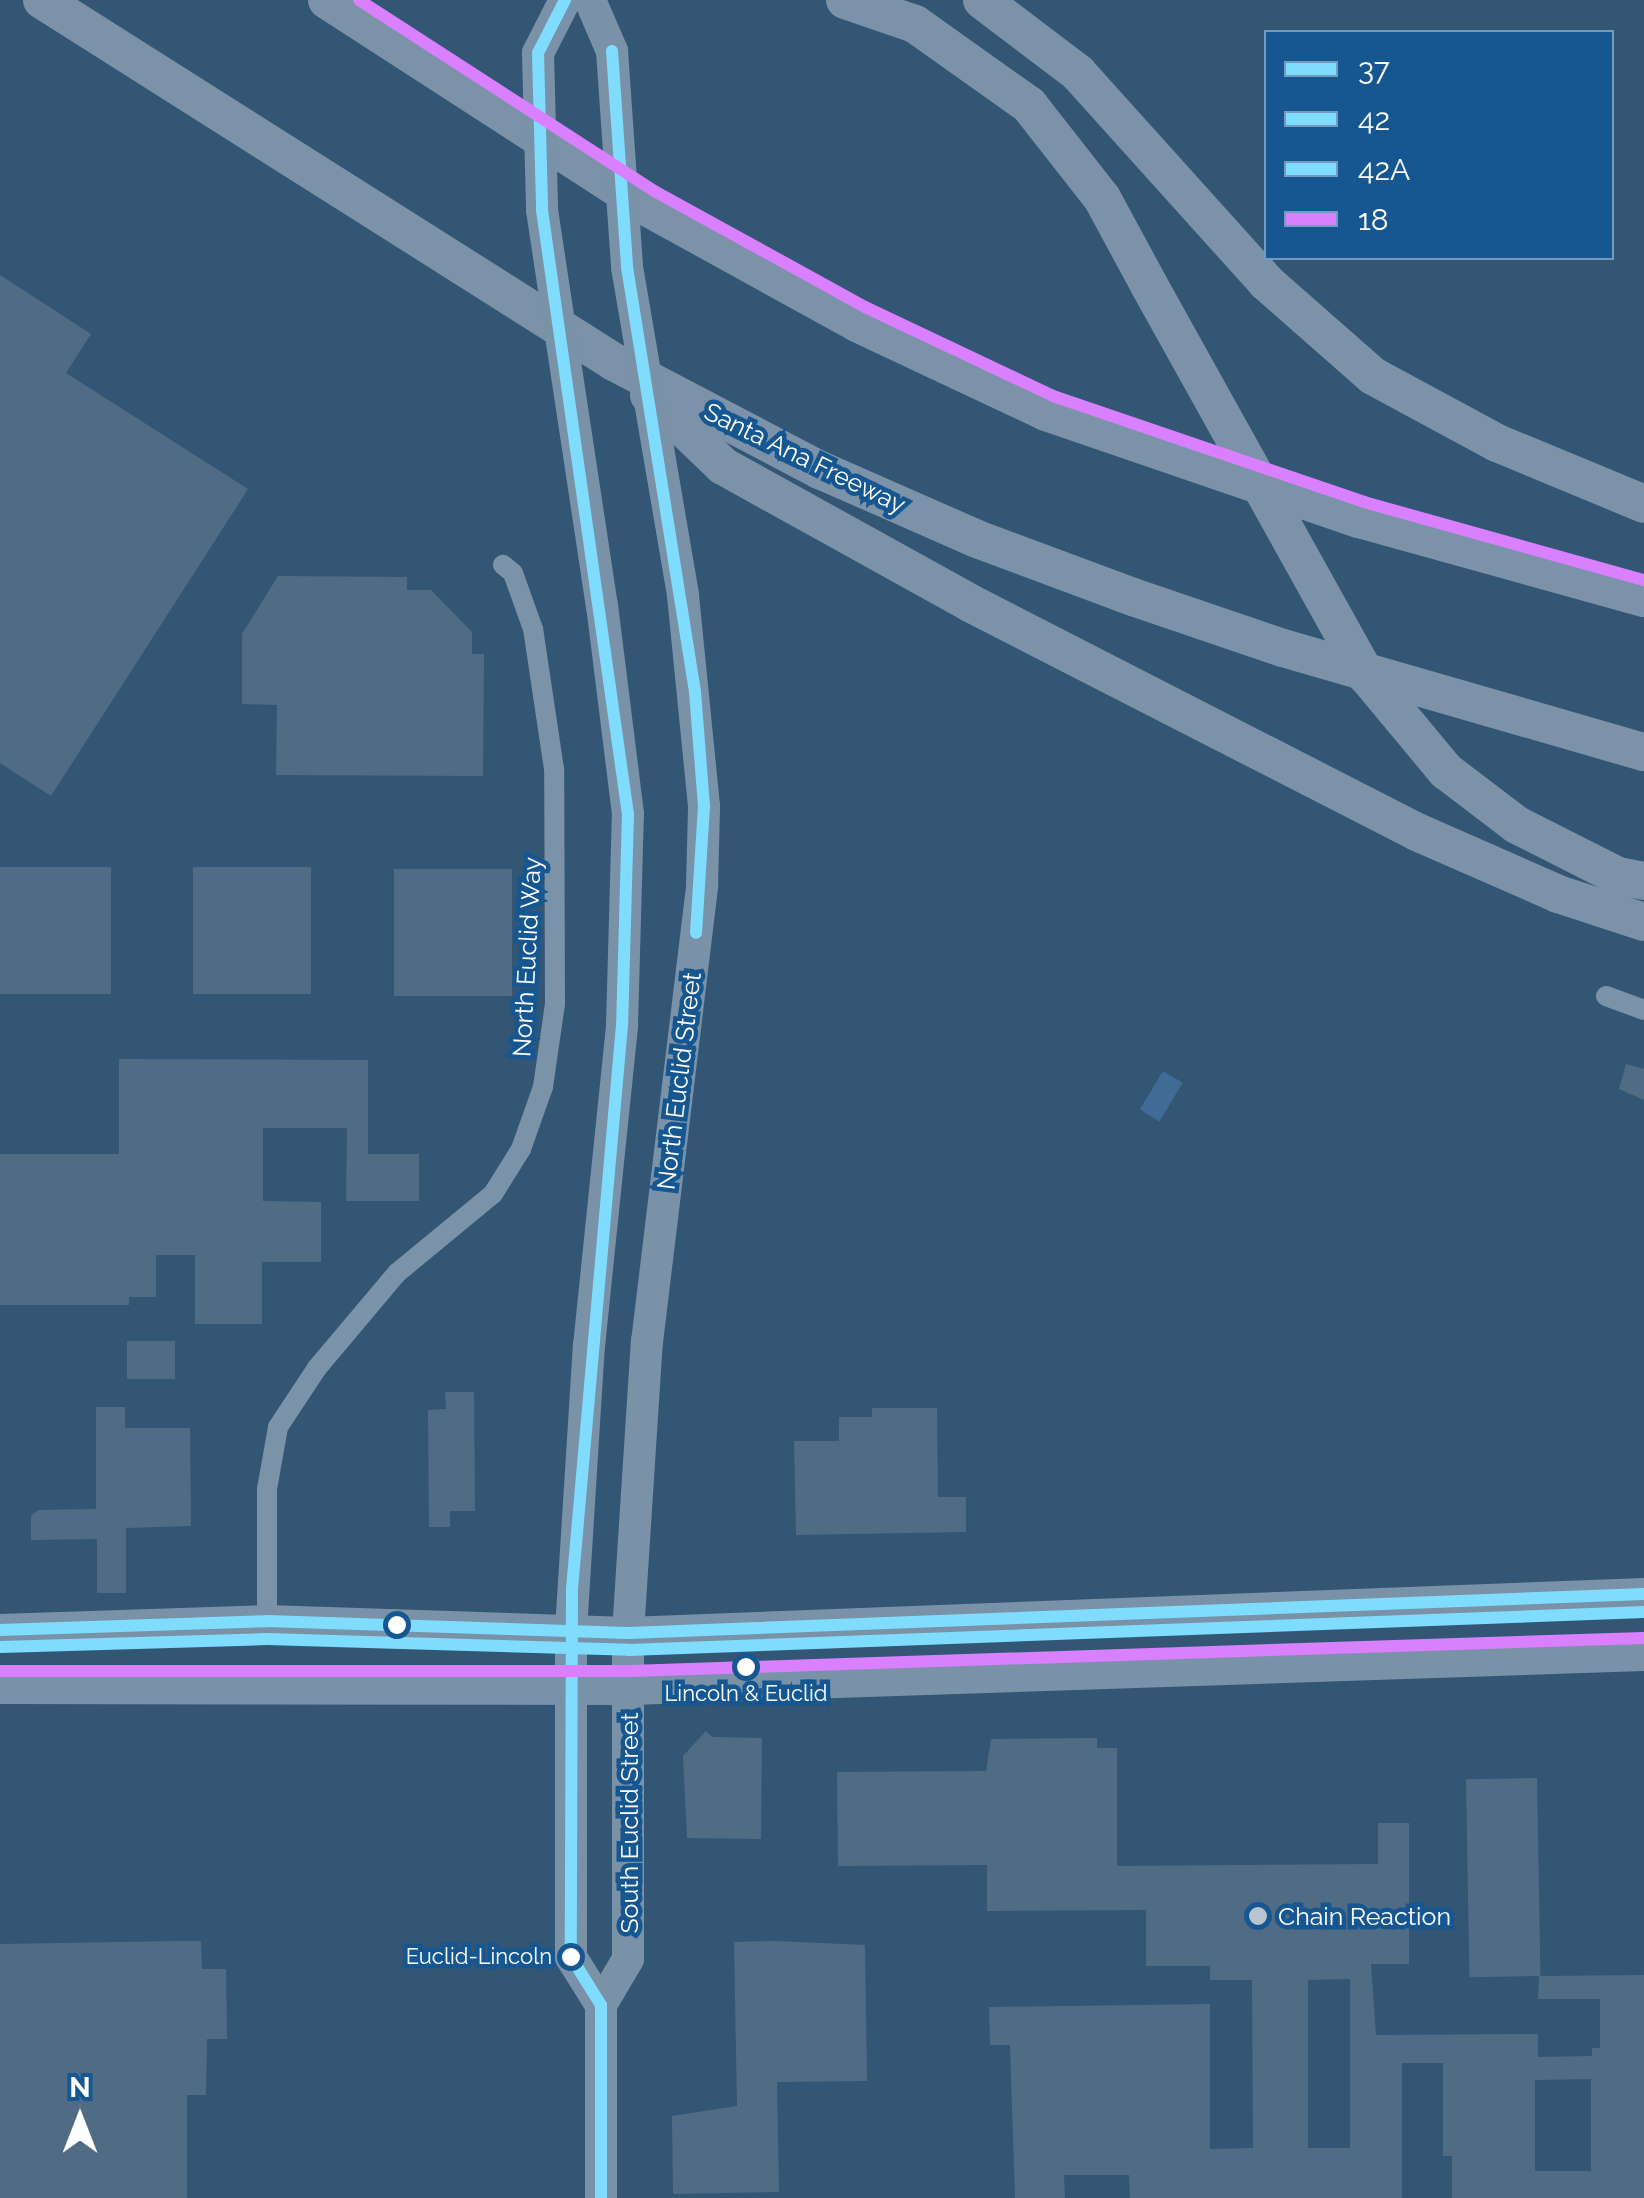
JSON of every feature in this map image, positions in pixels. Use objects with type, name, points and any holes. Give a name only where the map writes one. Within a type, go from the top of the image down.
[{"type":"highway","name":"Santa Ana Freeway","points":[[42,0],[614,362],[820,470],[977,540],[1283,648],[1644,752]]},
{"type":"highway","points":[[327,0],[647,207],[857,323],[1046,412],[1358,519],[1644,598]]},
{"type":"highway","points":[[845,0],[915,24],[1028,105],[1102,198],[1367,676],[1446,771],[1517,824],[1618,876],[1644,881]]},
{"type":"highway","points":[[982,0],[1078,73],[1266,282],[1373,376],[1497,443],[1644,504]]},
{"type":"highway","points":[[614,362],[723,466],[970,602],[1417,832],[1558,894],[1644,922]]},
{"type":"main road","points":[[565,0],[538,53],[548,261],[628,814],[622,1025],[590,1346],[572,1630],[572,1956],[601,2005],[601,2198]]},
{"type":"main road","name":"North Euclid Street","points":[[590,0],[612,51],[627,267],[696,692],[702,884],[648,1342],[628,1633]]},
{"type":"main road","points":[[0,1630],[267,1621],[628,1633],[1644,1594]]},
{"type":"main road","name":"South Euclid Street","points":[[601,2005],[628,1959],[628,1633]]},
{"type":"main road","points":[[0,1688],[630,1690],[1644,1655]]},
{"type":"street","name":"North Euclid Way","points":[[267,1621],[266,1490],[278,1427],[317,1368],[397,1273],[493,1194],[520,1149],[543,1087],[555,1004],[554,769],[533,629],[513,573],[503,565]]},
{"type":"street","points":[[1606,996],[1644,1010]]},
{"type":"water","points":[[1163,1071],[1183,1083],[1160,1121],[1140,1110]]},
{"type":"building","points":[[0,275],[91,334],[66,373],[248,489],[51,796],[0,763]]},
{"type":"building","points":[[278,576],[407,577],[407,590],[431,590],[472,632],[472,654],[484,654],[483,776],[276,775],[277,705],[242,704],[242,634]]},
{"type":"building","points":[[0,867],[111,867],[111,994],[0,994]]},
{"type":"building","points":[[193,867],[311,867],[311,994],[193,994]]},
{"type":"building","points":[[394,869],[512,869],[512,996],[394,996]]},
{"type":"building","points":[[119,1059],[368,1060],[368,1154],[419,1154],[419,1201],[346,1201],[347,1128],[263,1128],[263,1201],[321,1202],[321,1262],[262,1262],[262,1324],[195,1324],[195,1255],[156,1255],[156,1297],[129,1297],[129,1305],[0,1305],[0,1154],[119,1154]]},
{"type":"building","points":[[1626,1064],[1644,1069],[1644,1100],[1619,1089]]},
{"type":"building","points":[[127,1341],[175,1341],[175,1379],[127,1379]]},
{"type":"building","points":[[445,1392],[474,1392],[475,1511],[450,1511],[450,1527],[429,1527],[428,1410],[446,1409]]},
{"type":"building","points":[[96,1407],[125,1407],[125,1428],[190,1428],[191,1526],[126,1528],[126,1593],[97,1593],[97,1539],[31,1540],[31,1516],[38,1510],[96,1509]]},
{"type":"building","points":[[872,1408],[937,1408],[938,1497],[966,1497],[966,1532],[796,1535],[794,1441],[839,1441],[839,1417],[872,1417]]},
{"type":"building","points":[[706,1731],[712,1737],[762,1738],[761,1839],[687,1838],[683,1756]]},
{"type":"building","points":[[1097,1738],[1097,1748],[1117,1748],[1117,1866],[1378,1864],[1378,1823],[1409,1823],[1409,1964],[1371,1964],[1376,2035],[1538,2034],[1538,2057],[1592,2056],[1592,2048],[1600,2048],[1600,1999],[1538,1999],[1539,1976],[1644,1975],[1644,2198],[1452,2198],[1452,2156],[1443,2156],[1443,2063],[1402,2063],[1402,2198],[1130,2198],[1129,2175],[1064,2175],[1065,2198],[1015,2198],[1010,2045],[990,2045],[989,2007],[1210,2004],[1210,2149],[1253,2148],[1252,1980],[1210,1980],[1210,1966],[1146,1966],[1146,1910],[987,1911],[987,1865],[838,1866],[837,1772],[986,1771],[991,1739]],"holes":[[[1350,1979],[1350,2148],[1308,2148],[1308,1980]],[[1591,2079],[1591,2171],[1535,2171],[1535,2080]]]},
{"type":"building","points":[[1537,1778],[1540,1976],[1469,1977],[1466,1779]]},
{"type":"building","points":[[201,1941],[202,1969],[226,1969],[227,2039],[207,2039],[206,2095],[187,2095],[187,2198],[0,2198],[0,1944]]},
{"type":"building","points":[[734,1942],[865,1945],[867,2081],[777,2082],[779,2192],[673,2194],[672,2116],[737,2106]]},
{"type":"transit line","name":"18","points":[[359,0],[656,192],[865,307],[1053,396],[1364,502],[1644,580]]},
{"type":"transit line","name":"37","points":[[565,0],[538,53],[542,210],[628,814],[622,1025],[572,1589],[571,1957],[601,2005],[601,2198]]},
{"type":"transit line","name":"37","points":[[612,51],[627,267],[695,692],[704,806],[696,933]]},
{"type":"transit line","name":"42","points":[[0,1630],[267,1621],[628,1633],[1644,1594]]},
{"type":"transit line","name":"42A","points":[[1,1647],[267,1639],[629,1650],[1644,1612]]},
{"type":"transit line","name":"18","points":[[0,1671],[630,1671],[1643,1638]]},
{"type":"place","name":"Lincoln & Euclid","points":[[746,1667]]},
{"type":"place","name":"Chain Reaction","points":[[1258,1916]]},
{"type":"place","name":"Euclid-Lincoln","points":[[571,1957]]}]
